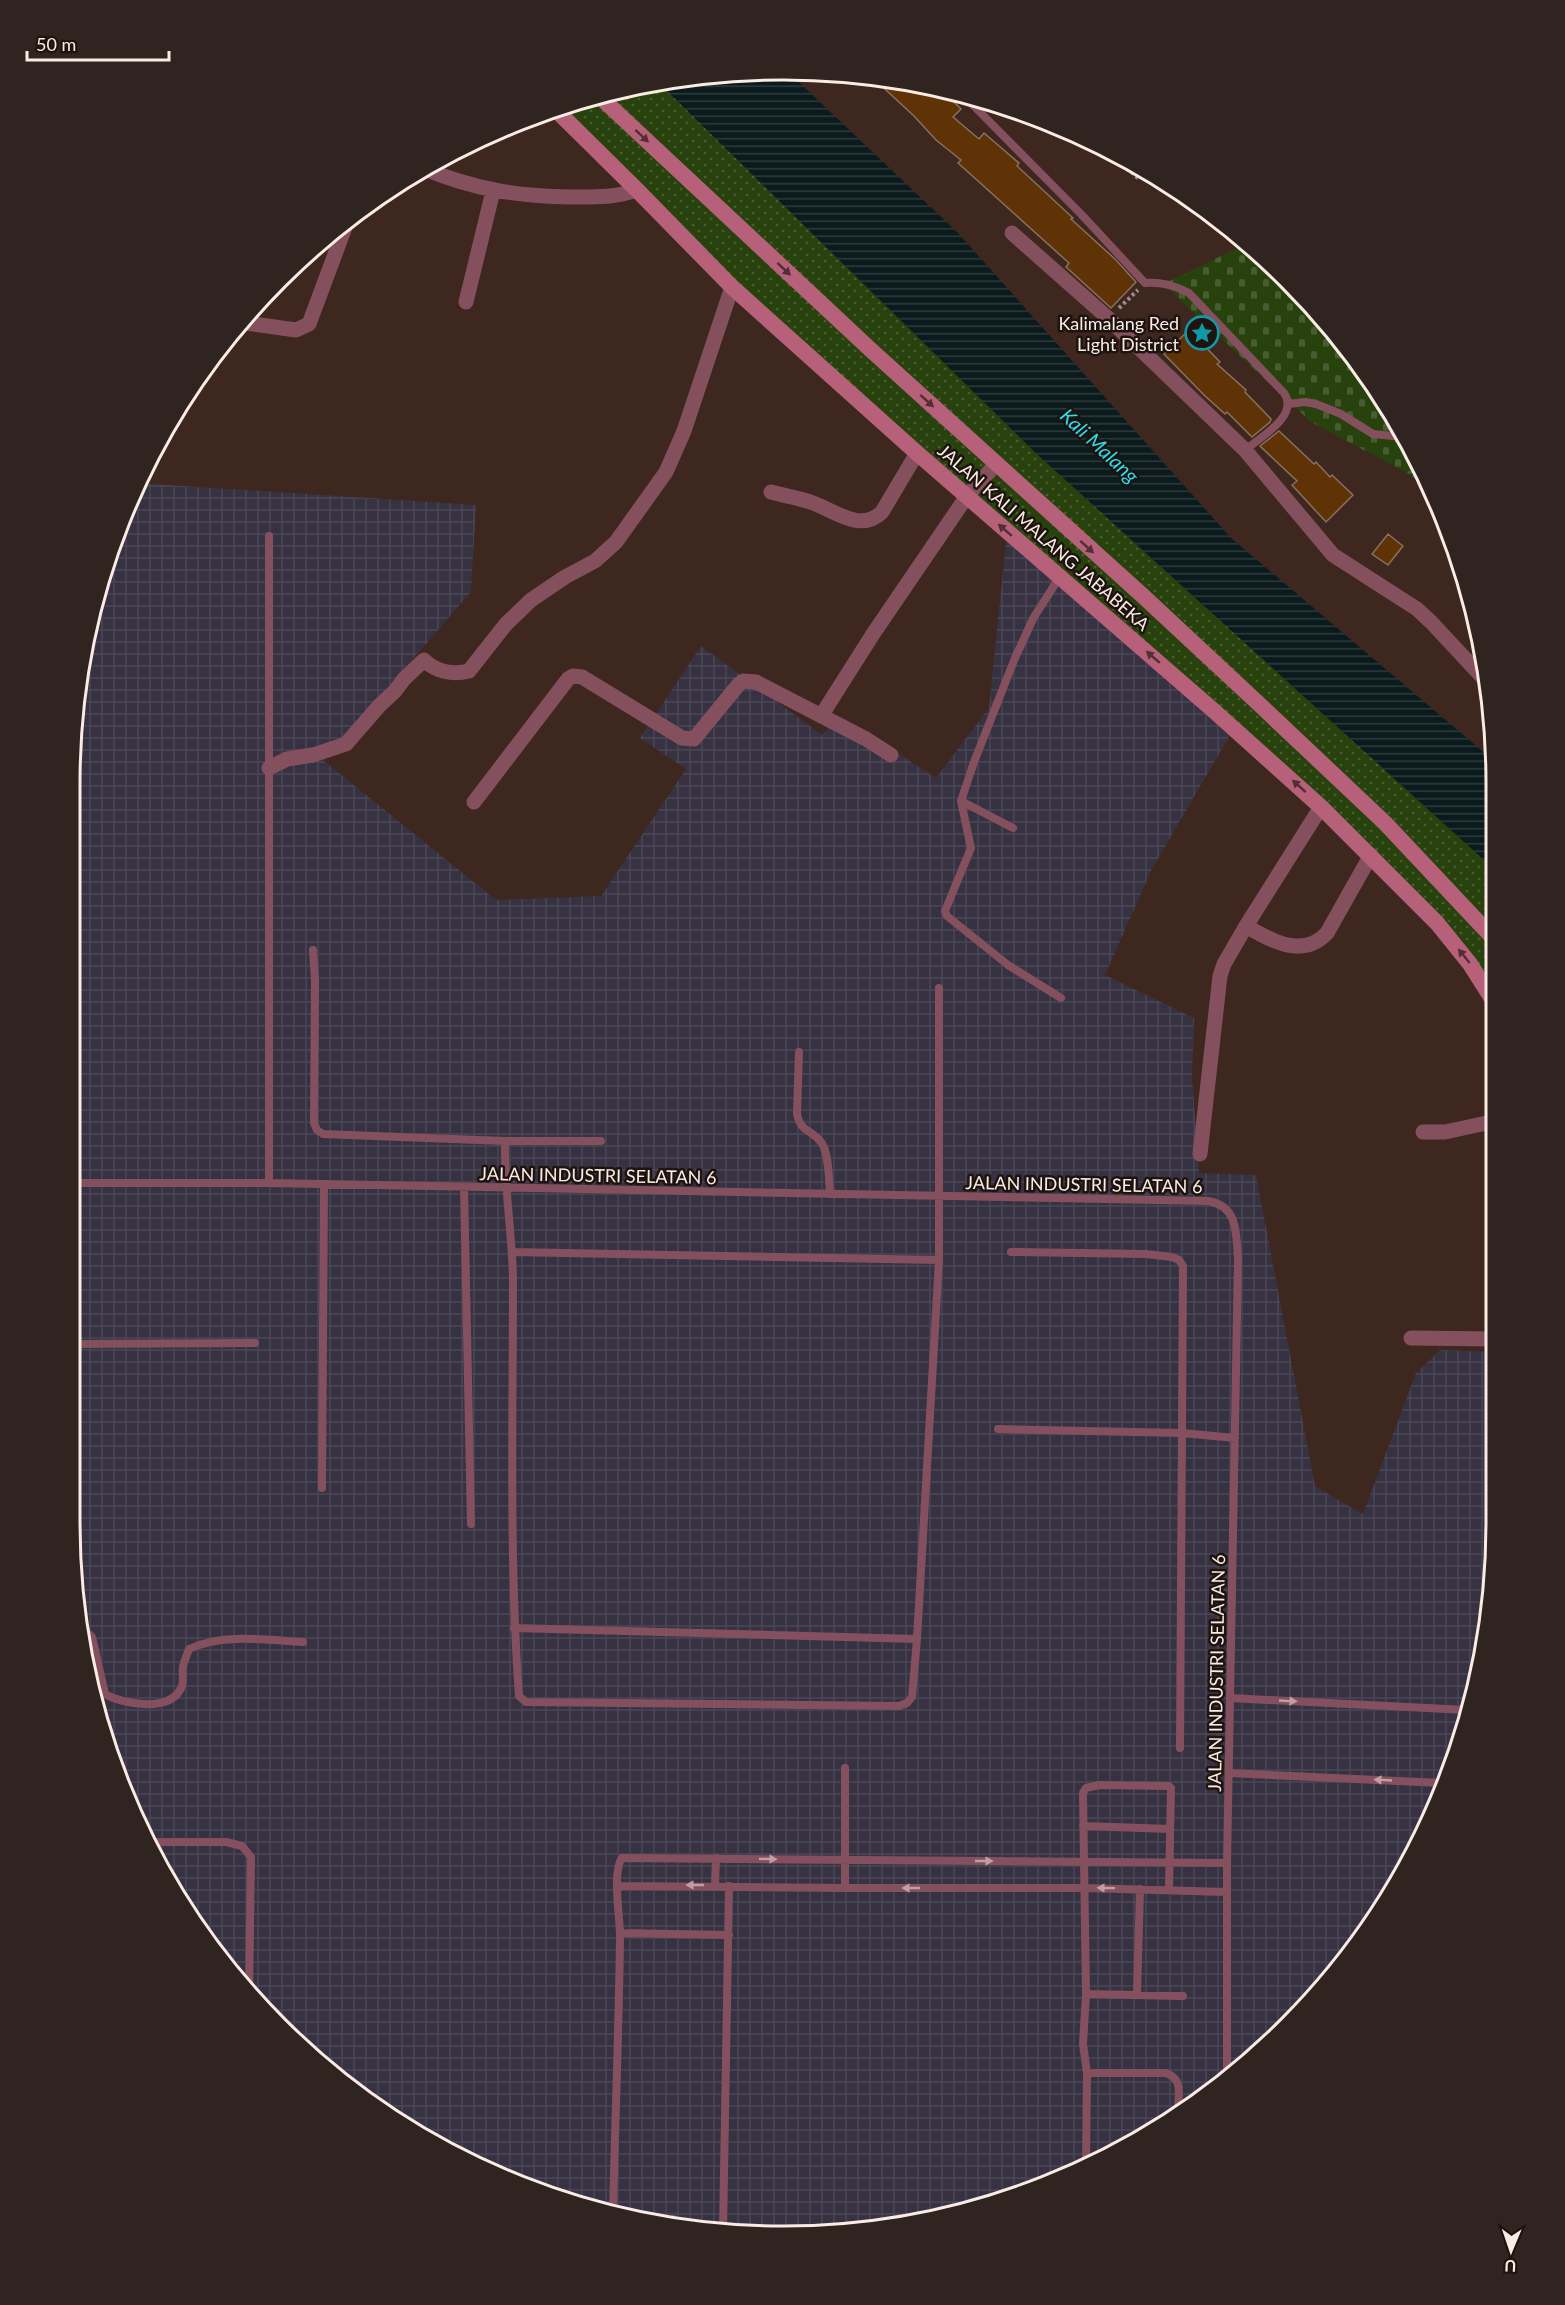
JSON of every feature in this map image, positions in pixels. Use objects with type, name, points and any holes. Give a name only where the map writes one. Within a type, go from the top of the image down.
[{"type":"main road","name":"JALAN KALI MALANG JABABEKA","points":[[605,102],[872,351],[1143,596],[1384,823],[1486,930]]},
{"type":"main road","name":"JALAN KALI MALANG JABABEKA","points":[[561,116],[732,286],[917,453],[1214,710],[1322,807],[1437,923],[1470,964],[1486,989]]},
{"type":"street","points":[[434,172],[463,184],[537,197],[610,198],[637,189]]},
{"type":"street","points":[[466,302],[493,191]]},
{"type":"street","points":[[1012,233],[1108,318],[1245,450],[1334,555],[1416,609],[1476,670]]},
{"type":"street","points":[[250,324],[296,330],[309,324],[342,235]]},
{"type":"street","points":[[269,768],[287,759],[313,755],[346,744],[424,660],[430,666],[453,674],[470,671],[506,624],[531,600],[565,577],[595,561],[616,542],[666,472],[684,430],[732,286]]},
{"type":"street","points":[[771,492],[813,503],[854,520],[867,522],[882,512],[917,453]]},
{"type":"street","points":[[821,716],[873,634],[967,496],[996,464]]},
{"type":"street","points":[[474,802],[526,731],[568,679],[573,676],[582,677],[685,739],[694,739],[743,681],[756,682],[891,754]]},
{"type":"street","points":[[1200,1155],[1220,976],[1224,964],[1322,807]]},
{"type":"street","points":[[1246,926],[1283,944],[1300,947],[1317,942],[1327,933],[1371,855]]},
{"type":"street","points":[[1423,1132],[1445,1132],[1486,1123]]},
{"type":"street","points":[[1411,1338],[1486,1340]]},
{"type":"lane","points":[[974,106],[1081,214],[1145,283],[1161,282],[1189,293],[1287,397],[1289,404],[1287,412],[1245,450]]},
{"type":"lane","points":[[1289,404],[1305,402],[1316,404],[1341,414],[1373,434],[1394,436]]},
{"type":"lane","points":[[269,536],[269,1183]]},
{"type":"lane","points":[[1059,578],[1034,617],[1015,658],[974,762],[961,801],[971,848],[946,905],[945,913],[1008,965],[1061,998]]},
{"type":"lane","points":[[961,801],[1013,828]]},
{"type":"lane","points":[[313,950],[315,980],[314,1123],[317,1130],[323,1134],[505,1141],[601,1141]]},
{"type":"lane","points":[[505,1141],[506,1188],[512,1252],[514,1628],[519,1696],[526,1702],[898,1706],[907,1703],[912,1697],[917,1640],[939,1260],[939,988]]},
{"type":"lane","points":[[799,1052],[797,1114],[803,1129],[821,1142],[825,1149],[830,1194]]},
{"type":"lane","name":"JALAN INDUSTRI SELATAN 6","points":[[80,1183],[269,1183],[1208,1201],[1226,1208],[1234,1222],[1238,1260],[1227,1863],[1227,2066]]},
{"type":"lane","points":[[322,1488],[324,1184]]},
{"type":"lane","points":[[464,1187],[471,1524]]},
{"type":"lane","points":[[512,1252],[939,1260]]},
{"type":"lane","points":[[1011,1252],[1146,1254],[1172,1257],[1179,1260],[1183,1266],[1180,1748]]},
{"type":"lane","points":[[80,1344],[255,1343]]},
{"type":"lane","points":[[998,1429],[1182,1433],[1235,1438]]},
{"type":"lane","points":[[514,1628],[917,1640]]},
{"type":"lane","points":[[89,1634],[92,1637],[105,1695],[128,1704],[160,1703],[172,1698],[182,1686],[183,1664],[189,1649],[199,1644],[245,1640],[303,1642]]},
{"type":"lane","points":[[1230,1698],[1460,1710]]},
{"type":"lane","points":[[845,1768],[845,1888]]},
{"type":"lane","points":[[1229,1773],[1435,1783]]},
{"type":"lane","points":[[1086,2156],[1088,2073],[1083,2044],[1086,1994],[1083,1793],[1091,1786],[1169,1786],[1172,1791],[1169,1890]]},
{"type":"lane","points":[[1083,1826],[1170,1829]]},
{"type":"lane","points":[[157,1842],[226,1842],[242,1846],[250,1857],[249,1980]]},
{"type":"lane","points":[[613,2205],[620,1933],[618,1886],[619,1862],[622,1858],[1227,1863]]},
{"type":"lane","points":[[715,1885],[716,1858]]},
{"type":"lane","points":[[618,1886],[1085,1888],[1227,1892]]},
{"type":"lane","points":[[723,2222],[729,1886]]},
{"type":"lane","points":[[1137,1995],[1140,1889]]},
{"type":"lane","points":[[620,1933],[729,1935]]},
{"type":"lane","points":[[1086,1994],[1183,1996]]},
{"type":"lane","points":[[1088,2073],[1166,2073],[1174,2076],[1178,2082],[1178,2103]]},
{"type":"path","points":[[1132,173],[1140,180]]},
{"type":"path","points":[[1108,318],[1145,283]]},
{"type":"shaded area","points":[[147,484],[476,505],[471,592],[324,761],[496,900],[601,896],[686,769],[640,738],[701,646],[822,735],[840,716],[936,778],[989,708],[1007,532],[1234,728],[1152,869],[1105,975],[1194,1018],[1192,1076],[1199,1173],[1256,1175],[1315,1486],[1363,1514],[1416,1373],[1440,1350],[1486,1352],[1484,1568],[1472,1660],[1462,1704],[1448,1748],[1432,1792],[1413,1833],[1367,1913],[1340,1950],[1280,2020],[1246,2051],[1173,2107],[1134,2131],[1052,2172],[964,2202],[874,2219],[782,2226],[691,2219],[601,2202],[513,2172],[431,2131],[392,2107],[319,2051],[285,2020],[254,1986],[198,1913],[174,1874],[133,1792],[103,1704],[86,1614],[81,1568],[80,1523],[81,737],[93,645],[103,601],[133,513]]},
{"type":"green space","points":[[666,90],[1039,456],[1486,862],[1486,991],[1437,923],[917,453],[562,115],[601,103]]},
{"type":"green space","points":[[1238,248],[1280,285],[1340,355],[1367,392],[1413,472],[1409,474],[1311,422],[1163,284]]},
{"type":"water","name":"Kali Malang","points":[[797,80],[957,232],[1231,538],[1485,753],[1486,862],[1039,456],[666,90],[737,81]]},
{"type":"building","points":[[883,87],[952,100],[961,109],[953,117],[979,139],[984,133],[1019,163],[1017,166],[1073,218],[1071,219],[1115,259],[1136,282],[1111,308],[1066,267],[1069,263],[958,163],[961,160],[936,140]]},
{"type":"building","points":[[1189,330],[1220,362],[1217,364],[1246,390],[1245,392],[1271,419],[1252,437],[1227,412],[1225,414],[1204,395],[1164,354]]},
{"type":"building","points":[[1279,431],[1314,464],[1316,462],[1330,477],[1332,475],[1353,495],[1326,522],[1292,485],[1297,481],[1260,446]]},
{"type":"building","points":[[1388,534],[1403,546],[1388,565],[1372,554]]},
{"type":"place","name":"Kalimalang Red Light District","points":[[1202,333]]}]
